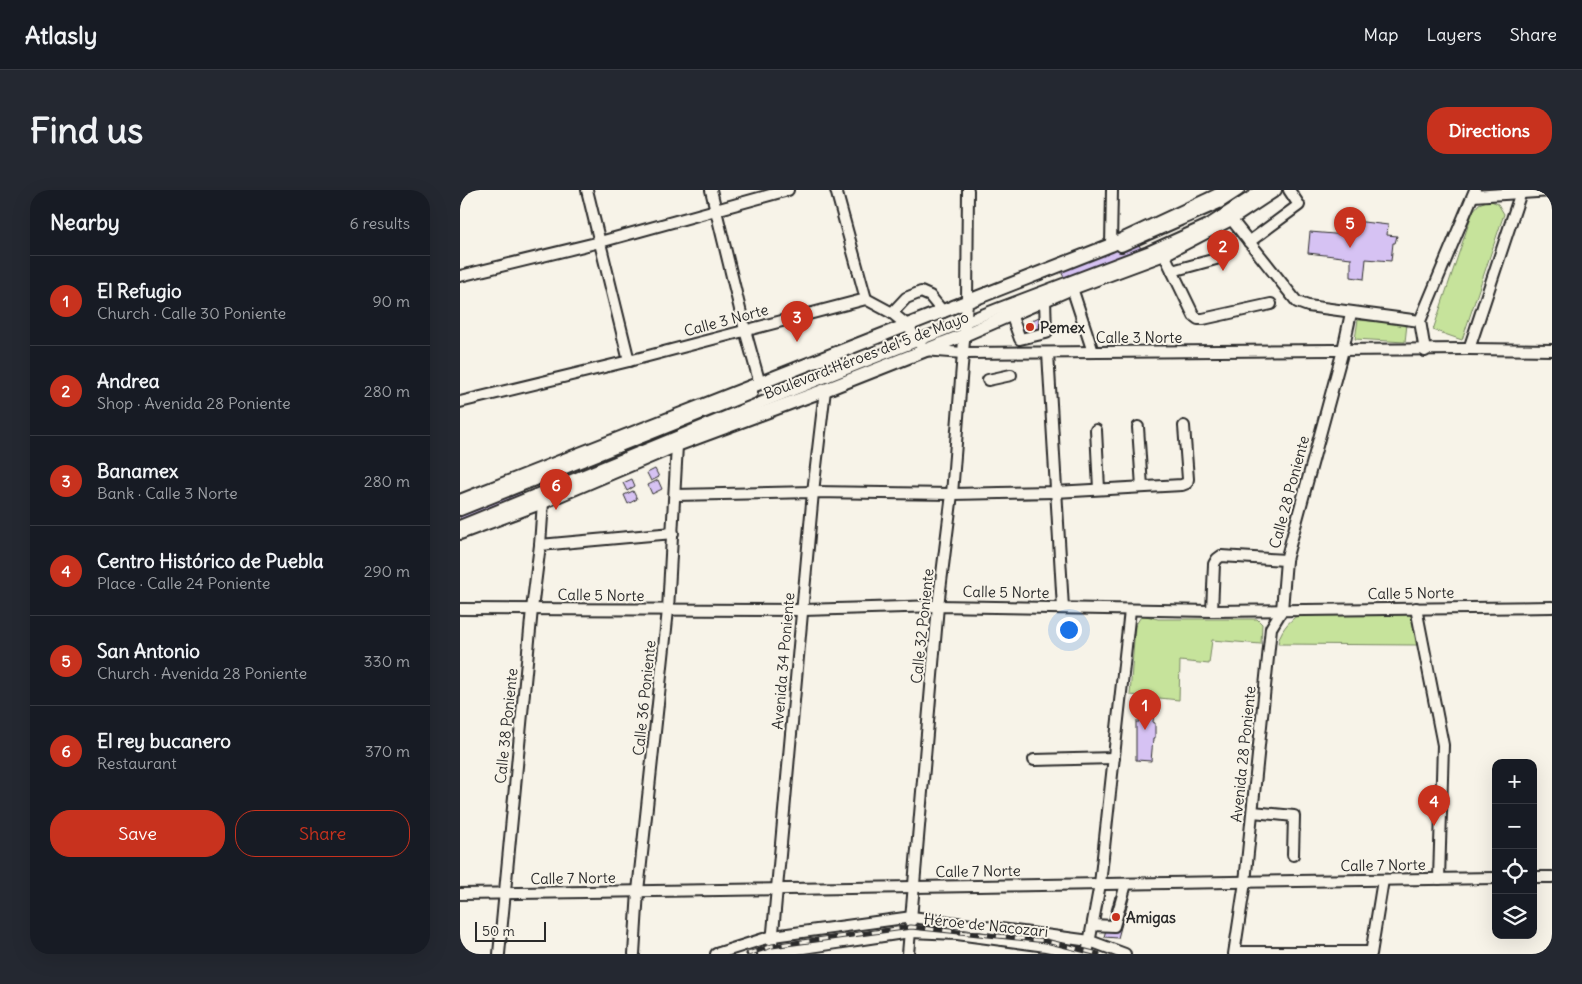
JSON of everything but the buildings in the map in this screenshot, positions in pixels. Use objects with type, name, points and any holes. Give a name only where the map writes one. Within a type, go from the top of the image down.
[{"type":"main road","name":"Boulevard Héroes del 5 de Mayo","points":[[460,501],[967,304],[1111,245],[1229,190]]},
{"type":"main road","name":"Boulevard Héroes del 5 de Mayo","points":[[460,533],[543,502],[677,445],[825,390],[921,346],[1011,314],[1072,288],[1164,254],[1232,219],[1274,190]]},
{"type":"street","points":[[588,190],[629,361]]},
{"type":"street","points":[[711,190],[760,384]]},
{"type":"street","points":[[460,276],[600,242],[788,190]]},
{"type":"street","points":[[460,526],[744,409],[921,346],[908,327],[892,313],[866,299],[836,190]]},
{"type":"street","name":"Calle 32 Poniente","points":[[908,954],[938,606],[952,494],[967,304],[968,190]]},
{"type":"street","points":[[1111,245],[1112,190]]},
{"type":"street","points":[[460,510],[695,416],[908,327],[1135,241],[1219,203],[1239,190]]},
{"type":"street","points":[[965,329],[1208,225],[1262,190]]},
{"type":"street","points":[[1249,242],[1299,205],[1289,190]]},
{"type":"street","points":[[1425,351],[1420,321],[1474,193],[1552,191]]},
{"type":"street","points":[[1469,349],[1521,192]]},
{"type":"street","points":[[1232,219],[1298,302],[1308,306],[1351,313],[1420,321]]},
{"type":"street","points":[[1164,254],[1194,316],[1198,319],[1271,304]]},
{"type":"street","points":[[1172,271],[1216,258]]},
{"type":"street","points":[[1072,288],[1093,352]]},
{"type":"street","points":[[892,313],[906,298],[921,292],[930,296],[943,312]]},
{"type":"street","name":"Calle 3 Norte","points":[[460,402],[629,361],[866,299]]},
{"type":"street","points":[[1011,314],[1020,339],[1046,333],[1045,299]]},
{"type":"street","name":"Calle 28 Poniente","points":[[1212,611],[1214,564],[1221,556],[1286,560],[1343,350],[1351,313]]},
{"type":"street","name":"Calle 3 Norte","points":[[921,346],[962,354],[1343,350],[1425,351],[1469,349],[1552,350]]},
{"type":"street","points":[[1048,353],[1063,608]]},
{"type":"street","points":[[988,380],[1011,375]]},
{"type":"street","name":"Avenida 34 Poniente","points":[[768,953],[773,936],[813,492],[825,390]]},
{"type":"street","points":[[676,495],[813,492],[952,494],[1055,492],[1182,485],[1187,483],[1188,479],[1184,426]]},
{"type":"street","points":[[1138,427],[1142,487]]},
{"type":"street","points":[[1096,430],[1099,490]]},
{"type":"street","name":"Calle 36 Poniente","points":[[634,954],[638,891],[668,610],[676,495],[677,445]]},
{"type":"street","name":"Calle 38 Poniente","points":[[499,954],[543,502]]},
{"type":"street","points":[[540,545],[673,532]]},
{"type":"street","name":"Avenida 28 Poniente","points":[[1234,953],[1246,882],[1271,628],[1282,610],[1286,560]]},
{"type":"street","name":"Calle 5 Norte","points":[[460,610],[803,610],[938,606],[1212,611],[1552,607]]},
{"type":"street","points":[[1416,608],[1444,745],[1438,879]]},
{"type":"street","points":[[1087,954],[1100,884],[1130,610]]},
{"type":"street","points":[[1034,760],[1114,758]]},
{"type":"street","points":[[1253,812],[1294,816],[1293,855]]},
{"type":"street","points":[[1537,878],[1552,877]]},
{"type":"street","name":"Calle 7 Norte","points":[[460,894],[1492,878]]},
{"type":"street","points":[[1234,953],[1371,953],[1383,880]]},
{"type":"street","points":[[1093,925],[1114,926],[1126,884]]},
{"type":"street","points":[[716,954],[773,936],[912,918],[1090,941],[1125,954]]},
{"type":"street","name":"Héroe de Nacozari","points":[[768,953],[910,932],[957,934],[1020,942],[1087,954]]},
{"type":"green space","points":[[1489,200],[1498,204],[1504,214],[1462,340],[1433,330],[1473,211],[1479,204]]},
{"type":"green space","points":[[1358,320],[1407,324],[1405,342],[1355,339]]},
{"type":"green space","points":[[1408,611],[1414,615],[1417,645],[1278,644],[1285,627],[1298,615]]},
{"type":"green space","points":[[1142,615],[1158,619],[1257,619],[1262,624],[1261,644],[1212,640],[1209,664],[1180,661],[1179,700],[1130,695],[1135,626]]},
{"type":"railway","points":[[748,954],[772,946],[911,927],[1046,941],[1098,954]]},
{"type":"place","name":"San Antonio","points":[[1350,248]]},
{"type":"place","name":"Andrea","points":[[1223,271]]},
{"type":"place","name":"Pemex","points":[[1030,327]]},
{"type":"place","name":"Banamex","points":[[797,342]]},
{"type":"place","name":"El rey bucanero","points":[[556,510]]},
{"type":"place","name":"El Refugio","points":[[1145,730]]},
{"type":"place","name":"Centro Histórico de Puebla","points":[[1434,826]]},
{"type":"place","name":"Amigas","points":[[1116,917]]}]
